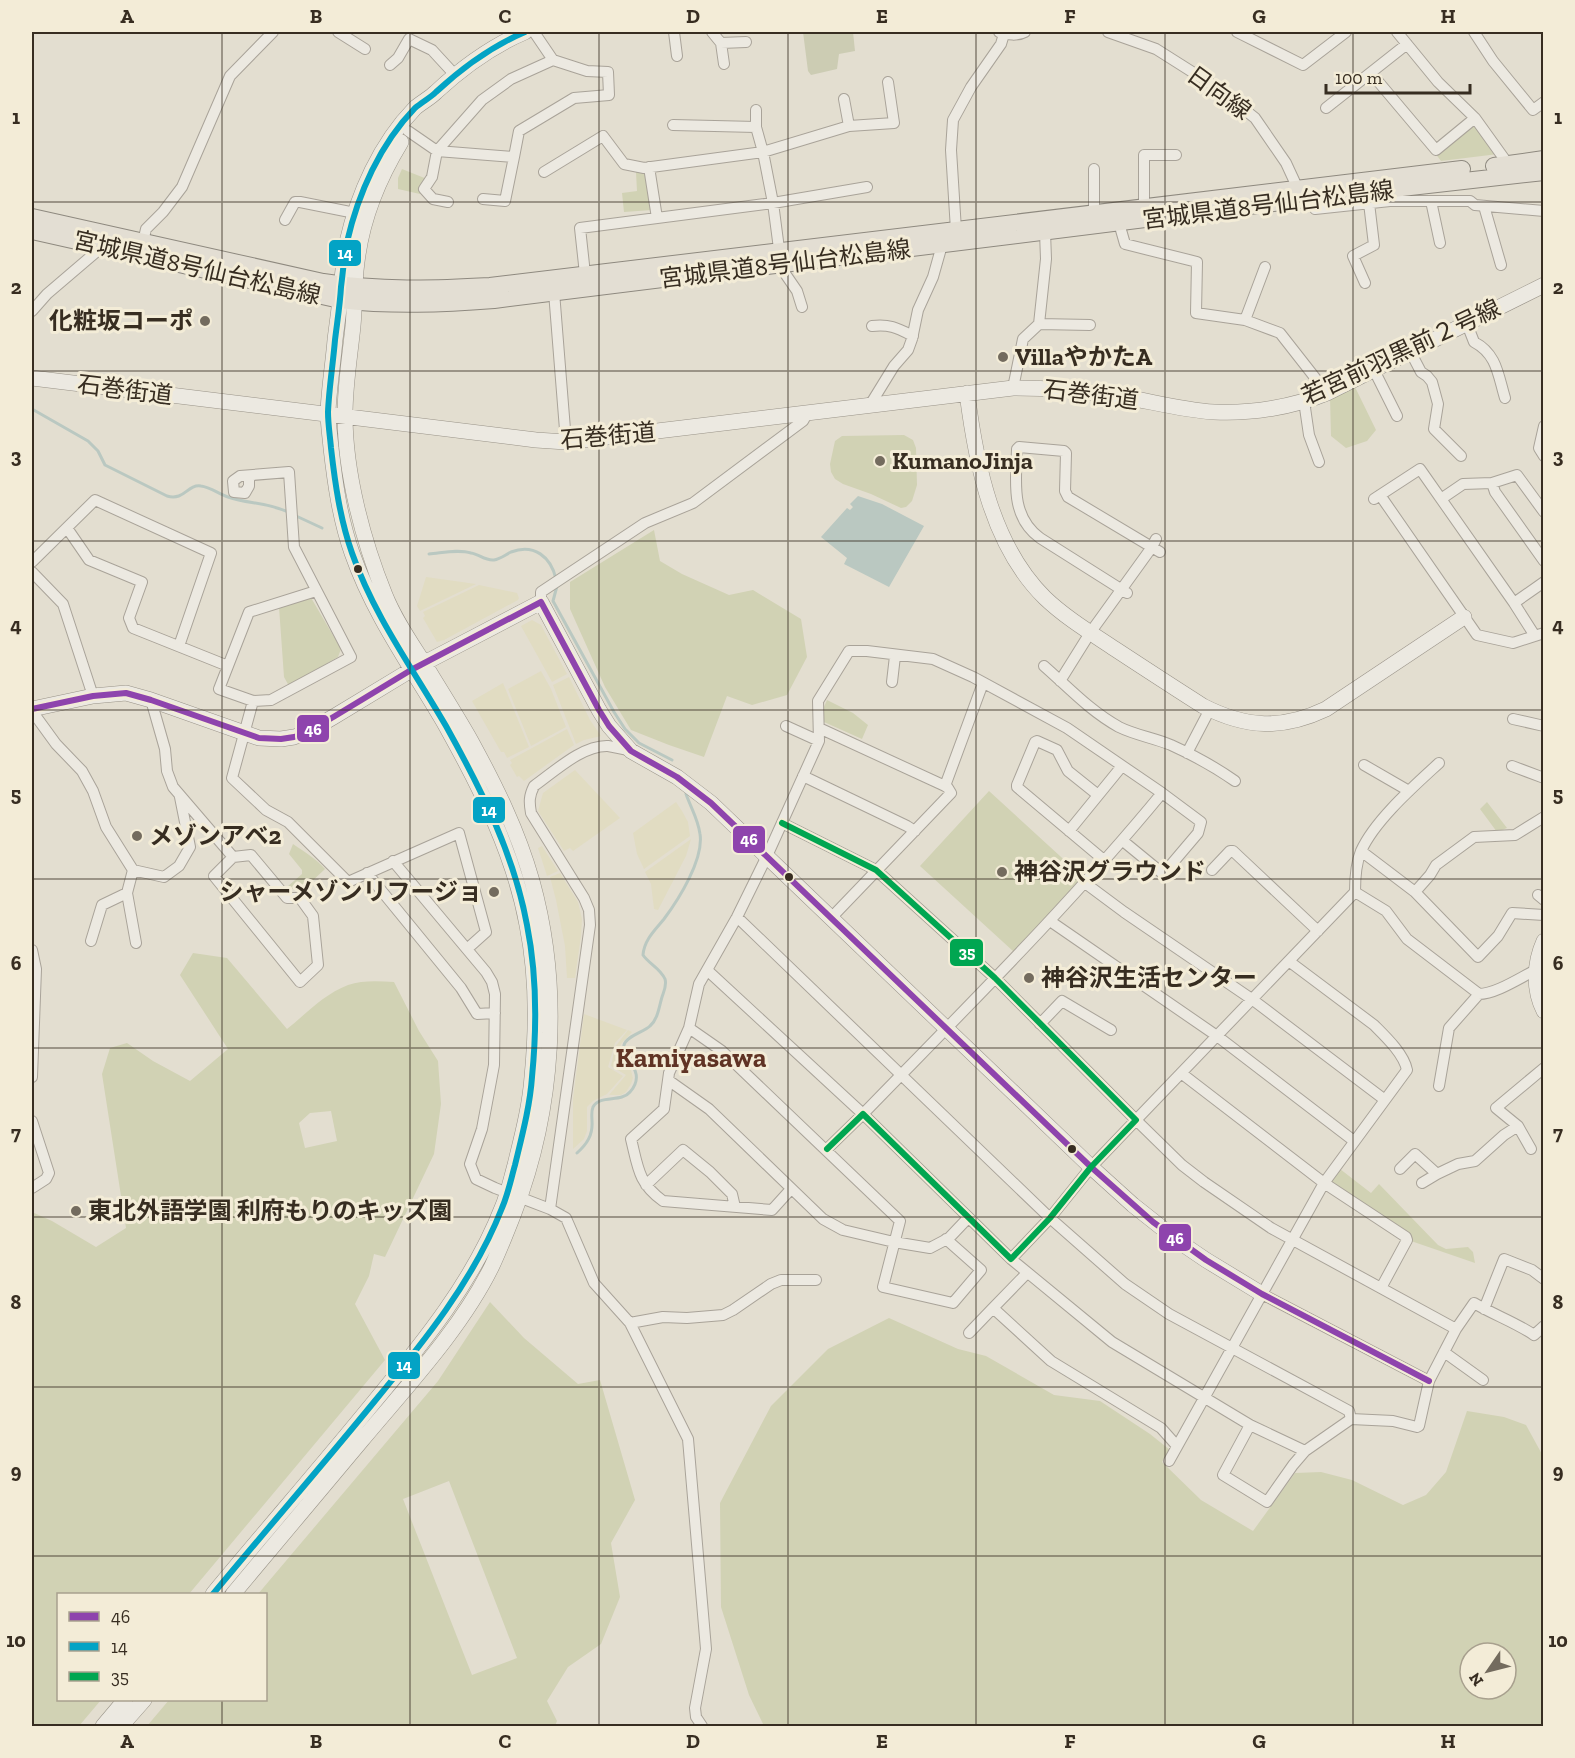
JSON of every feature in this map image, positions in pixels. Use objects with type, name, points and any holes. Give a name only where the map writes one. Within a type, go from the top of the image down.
[{"type":"main road","name":"宮城県道8号仙台松島線","points":[[1468,174],[1508,164],[1544,159]]},
{"type":"main road","name":"宮城県道8号仙台松島線","points":[[32,231],[102,247],[348,294],[431,305],[554,292],[956,230],[1144,207],[1468,174],[1544,172]]},
{"type":"main road","name":"宮城県道8号仙台松島線","points":[[32,217],[143,242],[348,294],[490,286],[585,274],[942,245],[1119,223],[1308,191]]},
{"type":"street","points":[[143,242],[146,229],[163,212],[182,187],[230,76],[273,32]]},
{"type":"street","points":[[338,32],[365,49]]},
{"type":"street","points":[[418,667],[376,574],[363,532],[349,465],[345,418],[348,294],[346,250],[355,213],[370,175],[401,124],[419,104],[431,97],[471,63],[525,32]]},
{"type":"street","points":[[483,199],[504,201],[519,131],[574,98],[609,95],[608,72],[587,71],[553,60],[534,32]]},
{"type":"street","points":[[674,32],[677,56]]},
{"type":"street","points":[[712,32],[721,43],[724,64]]},
{"type":"street","points":[[956,230],[951,150],[953,120],[971,87],[1001,44],[1002,33],[1021,34],[1025,32]]},
{"type":"street","name":"日向線","points":[[1108,32],[1156,49],[1216,87],[1255,118],[1308,191]]},
{"type":"street","points":[[1237,32],[1303,65],[1346,32]]},
{"type":"street","points":[[1397,32],[1438,82],[1475,118],[1508,164]]},
{"type":"street","points":[[1474,32],[1493,61],[1533,110],[1544,102]]},
{"type":"street","points":[[390,65],[398,58],[409,39],[432,50],[455,75]]},
{"type":"street","points":[[721,43],[746,42]]},
{"type":"street","points":[[1326,108],[1407,44]]},
{"type":"street","points":[[448,202],[432,199],[424,189],[432,177],[437,151],[482,100],[511,79],[553,60]]},
{"type":"street","points":[[1371,73],[1436,150],[1475,118]]},
{"type":"street","points":[[544,172],[603,136],[624,164],[644,168],[763,152],[849,126],[894,123],[888,82]]},
{"type":"street","points":[[234,1593],[407,1386],[472,1301],[492,1266],[513,1195],[540,1125],[547,1083],[550,1007],[546,953],[532,880],[518,839],[469,738],[373,603],[350,549],[341,516],[334,472],[328,416],[348,294],[370,206],[388,164],[431,97]]},
{"type":"street","points":[[844,99],[849,126]]},
{"type":"street","points":[[756,110],[756,127],[773,203],[780,258],[786,275],[797,291],[802,307]]},
{"type":"street","points":[[673,125],[756,127]]},
{"type":"street","points":[[408,131],[437,151],[514,157]]},
{"type":"street","points":[[1144,207],[1144,155],[1176,155]]},
{"type":"street","points":[[649,167],[657,218]]},
{"type":"street","points":[[1094,169],[1094,214]]},
{"type":"street","points":[[1468,174],[1470,201],[1474,205],[1544,211]]},
{"type":"street","points":[[585,274],[580,228],[773,203],[867,187]]},
{"type":"street","points":[[1308,191],[1315,209],[1405,200],[1470,201]]},
{"type":"street","points":[[1431,201],[1440,243]]},
{"type":"street","points":[[285,220],[295,202],[355,213]]},
{"type":"street","points":[[1365,283],[1353,256],[1374,245],[1369,202]]},
{"type":"street","points":[[1484,206],[1501,265]]},
{"type":"street","points":[[1119,223],[1125,244],[1197,262],[1196,313],[1245,320],[1280,333],[1327,393]]},
{"type":"street","points":[[1013,387],[1023,339],[1039,324],[1046,259],[1045,232]]},
{"type":"street","points":[[870,405],[894,366],[908,350],[918,310],[933,277],[942,245]]},
{"type":"street","points":[[32,311],[102,247]]},
{"type":"street","points":[[1245,320],[1265,267]]},
{"type":"street","name":"若宮前羽黒前２号線","points":[[1184,407],[1214,412],[1244,411],[1304,401],[1327,393],[1544,285]]},
{"type":"street","points":[[554,292],[566,442]]},
{"type":"street","points":[[872,326],[886,324],[913,336]]},
{"type":"street","points":[[1039,324],[1089,325]]},
{"type":"street","points":[[1467,324],[1474,342],[1484,347],[1492,356],[1505,398]]},
{"type":"street","points":[[1410,351],[1421,372],[1432,382],[1438,404],[1434,429],[1461,456]]},
{"type":"street","points":[[1374,370],[1397,416]]},
{"type":"street","name":"石巻街道","points":[[32,378],[328,416],[566,442],[1013,387],[1050,388],[1184,407]]},
{"type":"street","points":[[968,393],[972,434],[990,505],[1008,547],[1029,580],[1045,598],[1070,619],[1210,709],[1237,721],[1262,724],[1308,717],[1334,704],[1464,617]]},
{"type":"street","points":[[1304,401],[1309,435],[1319,462]]},
{"type":"street","points":[[631,751],[599,710],[541,602],[541,592],[645,523],[693,503],[804,421],[807,414]]},
{"type":"street","points":[[1544,426],[1539,448],[1544,456]]},
{"type":"street","points":[[1060,681],[1090,633],[1124,591],[1156,546],[1068,497],[1065,491],[1066,453],[1064,451],[1019,447],[1017,449],[1016,500],[1029,527],[1040,537],[1124,591]]},
{"type":"street","points":[[1420,469],[1441,499],[1514,603],[1539,634],[1513,643],[1479,637],[1377,497],[1420,469]]},
{"type":"street","points":[[249,476],[289,472],[294,547],[351,657],[271,700],[253,701],[219,689],[249,612],[316,591]]},
{"type":"street","points":[[1441,499],[1463,484],[1492,483],[1517,475],[1544,512]]},
{"type":"street","points":[[1492,483],[1495,492],[1544,561]]},
{"type":"street","points":[[32,562],[95,500],[211,553],[179,646]]},
{"type":"street","points":[[67,528],[89,560],[142,582],[129,618],[134,628],[228,666]]},
{"type":"street","points":[[32,572],[63,604],[93,696]]},
{"type":"street","points":[[1514,603],[1544,582]]},
{"type":"street","points":[[179,794],[190,847],[179,866],[164,877],[133,870],[106,827],[93,791],[82,771],[56,744],[32,710],[93,696],[126,693],[259,738],[294,737],[306,733],[418,667],[541,602]]},
{"type":"street","points":[[791,1189],[772,1210],[663,1201],[640,1176],[631,1139],[664,1110],[669,1073],[689,1028],[699,984],[737,917],[819,741],[818,701],[849,651],[867,651],[936,660],[983,682],[1067,728],[1200,820],[1198,832],[1164,873],[1123,841]]},
{"type":"street","points":[[892,682],[895,656]]},
{"type":"street","points":[[1044,666],[1082,701],[1120,728],[1187,753],[1235,781]]},
{"type":"street","points":[[945,786],[983,682]]},
{"type":"street","points":[[151,700],[165,749],[167,771],[173,787],[233,857]]},
{"type":"street","points":[[253,701],[232,778],[266,810],[288,822],[348,882],[459,834],[486,932],[467,949]]},
{"type":"street","points":[[1187,753],[1210,709]]},
{"type":"street","points":[[1514,719],[1544,726]]},
{"type":"street","points":[[786,726],[819,741]]},
{"type":"street","points":[[819,728],[945,786],[951,793],[831,918]]},
{"type":"street","points":[[1098,795],[1068,771],[1057,750],[1035,742],[1017,787],[1105,861]]},
{"type":"street","points":[[550,1209],[590,925],[589,910],[584,898],[531,813],[529,801],[534,786],[581,753],[592,748],[607,746],[631,751],[669,772],[711,802],[1091,1167],[1133,1205],[1181,1243],[1262,1294],[1430,1381]]},
{"type":"street","points":[[1011,1259],[1050,1218],[1091,1167],[1355,892],[1361,851],[1376,827],[1439,763]]},
{"type":"street","points":[[1364,765],[1408,792]]},
{"type":"street","points":[[1069,831],[1122,766]]},
{"type":"street","points":[[1512,766],[1544,778]]},
{"type":"street","points":[[803,776],[907,825],[915,831]]},
{"type":"street","points":[[827,1149],[1085,884],[1162,793]]},
{"type":"street","points":[[1415,892],[1436,865],[1474,837],[1515,836],[1544,817]]},
{"type":"street","points":[[782,823],[876,870],[995,978],[1182,1165],[1204,1182],[1254,1217],[1456,1329]]},
{"type":"street","points":[[1212,870],[1233,850],[1318,931]]},
{"type":"street","points":[[1361,851],[1415,892],[1478,957],[1498,936],[1512,913],[1544,915]]},
{"type":"street","points":[[251,855],[287,898],[300,898],[313,916],[318,965],[300,982],[214,876],[233,857],[251,855]]},
{"type":"street","points":[[393,861],[492,982],[495,994],[494,1065],[482,1129],[470,1164],[476,1179],[550,1209],[566,1218],[594,1282],[630,1323],[688,1440],[706,1648],[695,1708],[696,1717],[702,1726]]},
{"type":"street","points":[[133,870],[127,893],[136,943]]},
{"type":"street","points":[[367,873],[461,988],[477,1014],[495,1013]]},
{"type":"street","points":[[1085,884],[1253,1000],[1385,1100]]},
{"type":"street","points":[[1355,892],[1386,911],[1407,939],[1479,994],[1485,994],[1536,970]]},
{"type":"street","points":[[91,941],[102,905],[127,893]]},
{"type":"street","points":[[737,917],[1050,1218],[1125,1284],[1169,1314],[1349,1411],[1352,1419]]},
{"type":"street","points":[[1050,921],[1216,1036],[1354,1142]]},
{"type":"street","points":[[1544,941],[1536,970],[1538,999],[1544,1011]]},
{"type":"street","points":[[32,950],[36,969],[32,1077]]},
{"type":"street","points":[[1169,1461],[1324,1183],[1408,1067],[1374,1025],[1290,962]]},
{"type":"street","points":[[707,969],[863,1114],[1011,1259],[1112,1342],[1250,1425],[1305,1451]]},
{"type":"street","points":[[1439,1086],[1449,1028],[1479,994]]},
{"type":"street","points":[[1040,1024],[1062,1001],[1111,1030]]},
{"type":"street","points":[[689,1028],[722,1051],[900,1221],[883,1287],[952,1303],[981,1270],[946,1239]]},
{"type":"street","points":[[1531,1149],[1518,1126],[1496,1107],[1544,1068]]},
{"type":"street","points":[[1181,1073],[1324,1183],[1406,1237],[1407,1240],[1381,1288]]},
{"type":"street","points":[[668,1080],[709,1109],[823,1219],[843,1230],[930,1248],[946,1239],[968,1218]]},
{"type":"street","points":[[32,1121],[49,1173],[46,1179],[32,1188]]},
{"type":"street","points":[[1422,1183],[1458,1164],[1475,1161],[1504,1135],[1518,1126]]},
{"type":"street","points":[[646,1185],[683,1150],[732,1194],[735,1207]]},
{"type":"street","points":[[1400,1169],[1415,1154],[1437,1174]]},
{"type":"street","points":[[214,1593],[350,1432],[438,1321],[468,1274],[503,1207],[513,1195]]},
{"type":"street","points":[[1484,1309],[1504,1259],[1532,1270],[1544,1279]]},
{"type":"street","points":[[969,1333],[1027,1273]]},
{"type":"street","points":[[630,1323],[663,1317],[723,1315],[781,1280],[816,1280]]},
{"type":"street","points":[[1250,1425],[1223,1475],[1267,1502],[1305,1451],[1352,1419],[1393,1421],[1419,1426],[1430,1381],[1456,1329],[1474,1304],[1534,1335],[1544,1326]]},
{"type":"street","points":[[993,1308],[1051,1361],[1161,1428],[1178,1446]]},
{"type":"street","points":[[1444,1352],[1483,1380]]},
{"type":"street","points":[[103,1726],[124,1701]]},
{"type":"street","points":[[121,1726],[143,1701]]},
{"type":"shaded area","points":[[858,496],[882,504],[924,526],[889,587],[844,564],[847,558],[821,537],[847,508],[850,510],[853,507],[850,504]]},
{"type":"shaded area","points":[[426,577],[476,584],[420,611],[417,606]]},
{"type":"shaded area","points":[[479,585],[517,593],[519,598],[437,642],[423,618],[425,616],[423,612]]},
{"type":"shaded area","points":[[532,620],[541,625],[567,674],[552,682],[521,626]]},
{"type":"shaded area","points":[[541,671],[566,727],[531,746],[508,689]]},
{"type":"shaded area","points":[[569,677],[590,720],[601,736],[576,744],[553,685]]},
{"type":"shaded area","points":[[503,683],[529,747],[507,758],[504,752],[501,752],[472,701]]},
{"type":"shaded area","points":[[567,729],[574,745],[524,781],[519,776],[517,777],[510,765],[512,763],[510,760]]},
{"type":"shaded area","points":[[575,770],[620,818],[573,851],[570,848],[564,851],[538,811],[543,793]]},
{"type":"shaded area","points":[[676,802],[688,822],[690,836],[644,869],[637,854],[633,833]]},
{"type":"shaded area","points":[[691,839],[686,856],[658,910],[654,909],[651,884],[645,872]]},
{"type":"shaded area","points":[[542,846],[558,871],[547,876],[538,848]]},
{"type":"shaded area","points":[[560,873],[578,902],[582,919],[575,978],[567,978],[565,946],[550,877]]},
{"type":"shaded area","points":[[584,1014],[627,1030],[615,1043],[608,1067],[623,1076],[607,1094],[587,1107],[587,1131],[584,1139],[573,1149],[573,1099]]},
{"type":"shaded area","points":[[628,1030],[632,1032],[621,1044],[620,1049],[633,1078],[626,1092],[621,1095],[609,1095],[626,1075],[611,1066],[615,1047]]},
{"type":"green space","points":[[803,32],[853,32],[855,51],[839,54],[837,69],[811,75],[808,71]]},
{"type":"green space","points":[[1475,121],[1498,154],[1441,161],[1435,153]]},
{"type":"green space","points":[[402,169],[427,179],[420,194],[398,189],[398,178]]},
{"type":"green space","points":[[636,172],[646,172],[652,210],[624,212],[622,193],[637,191]]},
{"type":"green space","points":[[1355,387],[1376,430],[1367,441],[1346,448],[1331,436],[1330,397]]},
{"type":"green space","points":[[904,435],[913,440],[916,448],[917,485],[912,501],[906,507],[901,508],[843,484],[835,479],[831,472],[830,464],[835,441],[842,436]]},
{"type":"green space","points":[[654,530],[660,561],[682,574],[729,595],[753,590],[801,619],[807,657],[787,695],[752,705],[727,696],[704,757],[631,730],[605,687],[570,609],[570,582]]},
{"type":"green space","points":[[310,596],[341,649],[338,657],[289,686],[284,677],[279,607]]},
{"type":"green space","points":[[827,700],[853,713],[868,725],[862,739],[824,722],[823,709]]},
{"type":"green space","name":"神谷沢グラウンド","points":[[989,791],[1084,878],[1014,952],[920,866]]},
{"type":"green space","points":[[1487,802],[1507,828],[1497,832],[1480,809]]},
{"type":"green space","points":[[293,844],[325,869],[307,885],[297,889],[287,887],[302,874],[302,870],[289,854]]},
{"type":"green space","points":[[193,953],[227,958],[287,1029],[323,999],[348,985],[377,981],[394,982],[419,1031],[438,1061],[441,1104],[434,1154],[385,1257],[374,1254],[369,1276],[355,1304],[385,1360],[190,1593],[57,1593],[57,1701],[100,1701],[79,1726],[32,1726],[32,1212],[96,1247],[126,1228],[102,1074],[110,1048],[127,1043],[153,1061],[190,1081],[228,1049],[180,975]],"holes":[[[331,1111],[337,1141],[305,1148],[299,1123],[310,1113]]]},
{"type":"green space","points":[[1340,1169],[1371,1193],[1379,1184],[1438,1245],[1446,1249],[1468,1247],[1473,1252],[1475,1263],[1411,1241],[1408,1232],[1331,1181]]},
{"type":"green space","points":[[490,1302],[524,1338],[578,1384],[600,1380],[635,1500],[611,1543],[620,1597],[601,1644],[568,1667],[547,1701],[557,1721],[555,1726],[147,1726],[168,1701],[267,1701],[267,1593],[259,1593],[438,1381]],"holes":[[[449,1481],[517,1658],[472,1675],[403,1499]]]},
{"type":"green space","points":[[889,1318],[958,1349],[986,1356],[1054,1395],[1100,1401],[1170,1450],[1162,1462],[1201,1500],[1253,1531],[1295,1473],[1321,1472],[1352,1480],[1403,1505],[1426,1495],[1446,1472],[1467,1411],[1504,1417],[1526,1425],[1543,1456],[1543,1726],[764,1726],[749,1695],[721,1607],[720,1503],[771,1406],[828,1349]]},
{"type":"waterway","points":[[32,409],[88,441],[98,451],[105,465],[167,496],[182,495],[192,487],[201,486],[235,499],[272,506],[288,512]]},
{"type":"waterway","points":[[294,515],[322,528]]},
{"type":"waterway","points":[[429,554],[461,551],[494,560],[511,552],[527,549],[546,558],[556,579]]},
{"type":"waterway","points":[[557,586],[553,601],[625,729],[639,743],[672,760]]},
{"type":"waterway","points":[[577,1153],[590,1135],[592,1111],[596,1103],[626,1095],[635,1085],[635,1072],[624,1050],[624,1045],[628,1039],[650,1026],[658,1013],[666,984],[665,979],[643,955],[648,940],[683,890],[698,855],[700,834],[686,794]]},
{"type":"transit line","name":"14","points":[[214,1593],[392,1380],[446,1310],[477,1260],[504,1203],[528,1110],[534,1058],[533,963],[527,925],[514,873],[495,822],[472,774],[395,642],[361,576],[341,514],[328,412],[346,248],[357,206],[372,170],[391,137],[415,108],[478,58],[525,32]]},
{"type":"transit line","name":"46","points":[[32,709],[93,696],[126,693],[259,738],[294,737],[306,733],[411,670],[541,602],[599,710],[609,726],[631,751],[677,777],[711,803],[1091,1167],[1153,1222],[1206,1260],[1262,1294],[1429,1381]]},
{"type":"transit line","name":"35","points":[[782,823],[876,870],[995,978],[1136,1120],[1091,1167],[1050,1218],[1011,1259],[863,1114],[827,1149]]},
{"type":"place","name":"化粧坂コーポ","points":[[205,321]]},
{"type":"place","name":"VillaやかたA","points":[[1003,357]]},
{"type":"place","name":"KumanoJinja","points":[[880,461]]},
{"type":"place","name":"メゾンアベ2","points":[[137,836]]},
{"type":"place","name":"神谷沢グラウンド","points":[[1002,872]]},
{"type":"place","name":"シャーメゾンリフージョ","points":[[494,892]]},
{"type":"place","name":"神谷沢生活センター","points":[[1029,978]]},
{"type":"place","name":"東北外語学園 利府もりのキッズ園","points":[[76,1211]]},
{"type":"district","name":"Kamiyasawa","points":[[691,1058]]}]
